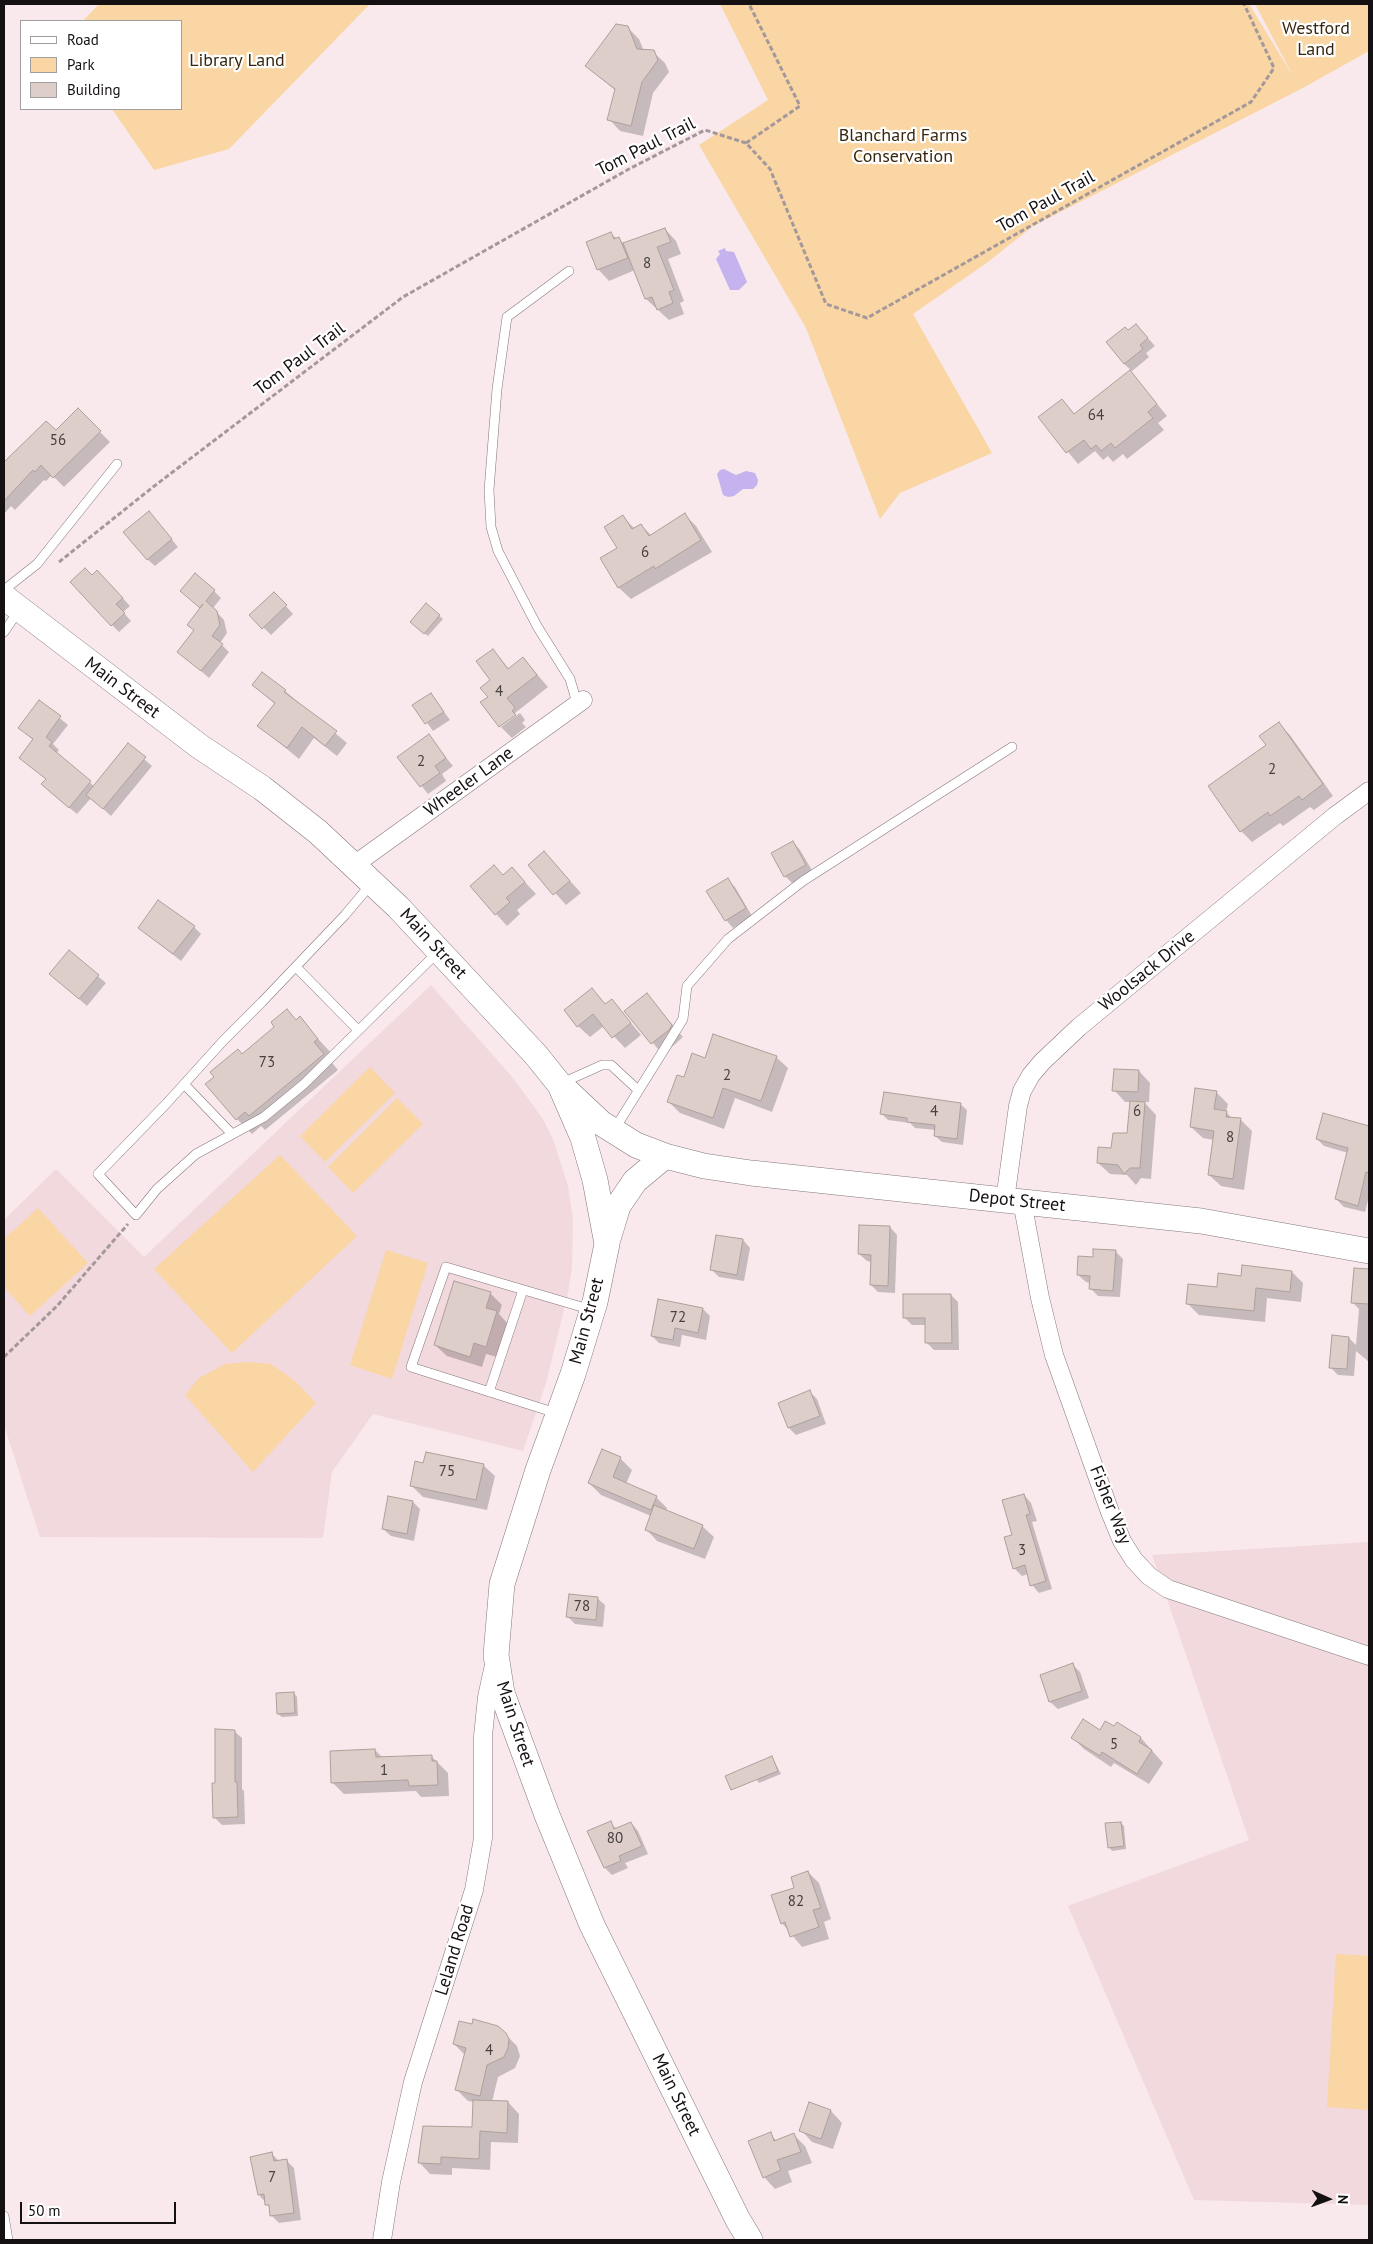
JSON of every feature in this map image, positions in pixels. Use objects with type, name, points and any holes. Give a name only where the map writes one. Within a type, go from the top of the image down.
[{"type":"main road","name":"Main Street","points":[[11,603],[199,746],[262,788],[318,832],[373,882],[440,951],[536,1055],[560,1084],[583,1138],[594,1180],[606,1244],[592,1310],[573,1374],[502,1584],[496,1655],[502,1693],[547,1815],[592,1925],[738,2220],[750,2240]]},
{"type":"main road","name":"Depot Street","points":[[560,1084],[601,1123],[636,1145],[665,1156],[704,1166],[751,1173],[1216,1223],[1369,1251]]},
{"type":"main road","points":[[606,1244],[618,1206],[636,1181],[665,1156]]},
{"type":"street","name":"Wheeler Lane","points":[[354,865],[580,701]]},
{"type":"street","name":"Woolsack Drive","points":[[1014,1201],[1018,1106],[1022,1091],[1031,1075],[1042,1062],[1086,1021],[1335,816],[1369,791]]},
{"type":"street","name":"Fisher Way","points":[[1014,1201],[1057,1363],[1110,1512],[1122,1541],[1134,1560],[1149,1576],[1168,1589],[1369,1656]]},
{"type":"street","name":"Leland Road","points":[[382,2240],[391,2182],[413,2082],[474,1890],[483,1838],[484,1727],[487,1697],[496,1655]]},
{"type":"lane","points":[[568,270],[507,317],[497,389],[489,490],[492,527],[498,551],[537,626],[570,679],[580,701]]},
{"type":"lane","points":[[4,590],[37,564],[116,464]]},
{"type":"lane","points":[[4,632],[11,603]]},
{"type":"lane","points":[[614,1131],[683,1019],[687,986],[728,939],[803,881],[1012,747]]},
{"type":"lane","points":[[373,882],[345,915],[222,1041],[184,1084],[98,1174],[136,1215],[156,1189],[196,1154],[264,1117],[304,1084],[440,951]]},
{"type":"lane","points":[[296,967],[358,1030]]},
{"type":"lane","points":[[560,1084],[602,1065],[611,1065],[638,1090]]},
{"type":"lane","points":[[184,1084],[232,1134]]},
{"type":"lane","points":[[558,1414],[411,1367],[446,1267],[592,1310]]},
{"type":"lane","points":[[489,1392],[522,1290]]},
{"type":"lane","points":[[4,2216],[8,2240]]},
{"type":"path","points":[[746,143],[800,106],[749,4]]},
{"type":"path","name":"Tom Paul Trail","points":[[58,563],[153,487],[403,297],[629,169],[705,130],[746,143],[770,169],[826,304],[867,318],[1251,102],[1274,68],[1244,4]]},
{"type":"path","points":[[4,1357],[57,1306],[136,1215]]},
{"type":"shaded area","points":[[725,248],[726,251],[734,252],[747,282],[739,290],[730,290],[716,259],[720,254],[718,251]]},
{"type":"shaded area","points":[[724,469],[736,475],[746,471],[755,473],[758,480],[757,485],[753,489],[743,489],[734,496],[728,497],[723,495],[717,474],[720,470]]},
{"type":"shaded area","points":[[431,985],[513,1078],[543,1119],[553,1139],[568,1186],[573,1219],[572,1268],[568,1293],[546,1383],[523,1451],[373,1414],[332,1472],[323,1538],[40,1537],[4,1425],[4,1220],[56,1169],[144,1257]]},
{"type":"shaded area","points":[[1369,1542],[1369,2205],[1194,2200],[1068,1906],[1249,1840],[1152,1555]]},
{"type":"green space","name":"Library Land","points":[[99,4],[370,4],[229,149],[154,170],[113,110],[182,110],[182,20],[84,20]]},
{"type":"green space","name":"Blanchard Farms Conservation","points":[[720,4],[1249,4],[1293,76],[1255,4],[1369,4],[1369,51],[1301,89],[1033,226],[988,262],[913,314],[992,453],[900,493],[880,519],[806,328],[699,145],[768,100]]},
{"type":"green space","points":[[370,1067],[395,1093],[325,1162],[300,1136]]},
{"type":"green space","points":[[397,1098],[423,1124],[353,1193],[328,1167]]},
{"type":"green space","points":[[280,1155],[357,1236],[232,1353],[154,1269]]},
{"type":"green space","points":[[38,1208],[88,1263],[30,1316],[4,1287],[4,1239]]},
{"type":"green space","points":[[386,1250],[428,1263],[392,1379],[350,1365]]},
{"type":"green space","points":[[248,1362],[271,1364],[295,1381],[316,1403],[253,1472],[185,1395],[199,1378],[225,1364]]},
{"type":"green space","points":[[1336,1954],[1369,1956],[1369,2110],[1327,2107]]},
{"type":"building","points":[[616,24],[628,26],[637,49],[654,50],[658,60],[642,82],[631,126],[607,120],[615,89],[585,66]]},
{"type":"building","points":[[665,228],[671,242],[657,247],[674,290],[669,292],[673,303],[657,310],[652,297],[645,299],[623,243]]},
{"type":"building","points":[[611,232],[614,239],[619,237],[628,258],[597,270],[586,242]]},
{"type":"building","points":[[1136,324],[1148,338],[1140,345],[1143,349],[1124,364],[1106,342],[1125,327],[1128,330]]},
{"type":"building","points":[[1130,370],[1157,404],[1148,412],[1153,418],[1115,448],[1111,443],[1101,451],[1096,445],[1091,449],[1084,440],[1066,453],[1038,417],[1062,399],[1074,414]]},
{"type":"building","points":[[78,408],[101,431],[53,478],[41,465],[35,472],[33,470],[4,501],[4,462],[46,421],[56,430]]},
{"type":"building","points":[[149,511],[172,539],[147,560],[123,532]]},
{"type":"building","points":[[685,513],[701,540],[655,569],[654,566],[618,588],[600,558],[617,548],[604,527],[623,515],[632,529],[641,524],[649,536]]},
{"type":"building","points":[[85,568],[92,575],[97,570],[123,598],[116,604],[125,613],[111,626],[70,582]]},
{"type":"building","points":[[195,573],[215,590],[206,601],[217,611],[220,625],[212,636],[223,644],[201,671],[177,652],[194,630],[187,625],[200,608],[180,591]]},
{"type":"building","points":[[274,592],[287,605],[262,629],[249,615]]},
{"type":"building","points":[[426,603],[440,615],[424,634],[410,622]]},
{"type":"building","points":[[493,649],[508,669],[523,657],[537,675],[507,698],[515,708],[512,711],[516,715],[499,727],[480,702],[488,697],[480,688],[490,680],[476,661]]},
{"type":"building","points":[[262,672],[286,690],[284,692],[337,731],[325,746],[302,727],[287,748],[257,726],[275,703],[252,685]]},
{"type":"building","points":[[431,693],[444,712],[425,724],[412,705]]},
{"type":"building","points":[[39,700],[61,716],[46,737],[52,742],[49,746],[91,781],[69,808],[41,784],[46,779],[19,758],[33,739],[18,728]]},
{"type":"building","points":[[1279,722],[1323,784],[1302,800],[1299,796],[1270,816],[1268,812],[1240,832],[1208,786],[1266,745],[1259,736]]},
{"type":"building","points":[[429,734],[446,758],[435,766],[440,773],[420,787],[397,757]]},
{"type":"building","points":[[128,743],[146,757],[103,809],[86,795]]},
{"type":"building","points":[[793,841],[806,865],[784,877],[771,853]]},
{"type":"building","points":[[544,851],[570,881],[553,895],[528,865]]},
{"type":"building","points":[[494,865],[503,875],[512,867],[525,882],[506,898],[510,902],[495,915],[470,886]]},
{"type":"building","points":[[728,878],[746,908],[725,921],[706,891]]},
{"type":"building","points":[[158,900],[195,926],[173,954],[138,928]]},
{"type":"building","points":[[69,950],[99,975],[79,999],[49,974]]},
{"type":"building","points":[[592,988],[605,1004],[612,999],[631,1023],[612,1038],[593,1014],[577,1027],[564,1010]]},
{"type":"building","points":[[647,993],[672,1025],[669,1030],[651,1044],[624,1011]]},
{"type":"building","points":[[287,1009],[296,1020],[300,1016],[318,1039],[314,1042],[324,1054],[249,1116],[245,1112],[236,1120],[205,1084],[214,1077],[210,1072],[238,1049],[242,1054],[274,1027],[271,1022]]},
{"type":"building","points":[[713,1034],[777,1056],[761,1101],[723,1088],[713,1118],[667,1102],[677,1075],[684,1077],[692,1053],[705,1058]]},
{"type":"building","points":[[1114,1069],[1139,1070],[1138,1092],[1112,1091]]},
{"type":"building","points":[[1195,1088],[1217,1091],[1214,1109],[1227,1111],[1226,1117],[1241,1118],[1233,1179],[1208,1175],[1214,1131],[1190,1127]]},
{"type":"building","points":[[884,1092],[961,1103],[957,1139],[934,1136],[935,1125],[907,1122],[907,1118],[880,1114]]},
{"type":"building","points":[[1130,1101],[1145,1102],[1140,1168],[1130,1168],[1124,1174],[1118,1165],[1097,1163],[1098,1147],[1111,1148],[1113,1133],[1127,1133]]},
{"type":"building","points":[[1323,1113],[1369,1126],[1369,1173],[1366,1172],[1358,1206],[1335,1199],[1348,1148],[1316,1139]]},
{"type":"building","points":[[859,1225],[890,1226],[888,1286],[870,1285],[871,1255],[858,1254]]},
{"type":"building","points":[[716,1235],[743,1239],[737,1275],[710,1270]]},
{"type":"building","points":[[1093,1249],[1116,1250],[1113,1291],[1089,1289],[1090,1276],[1077,1275],[1078,1256],[1093,1257]]},
{"type":"building","points":[[1242,1265],[1292,1271],[1290,1292],[1256,1288],[1254,1311],[1186,1304],[1188,1284],[1217,1287],[1218,1273],[1241,1276]]},
{"type":"building","points":[[1354,1268],[1369,1269],[1369,1304],[1351,1303]]},
{"type":"building","points":[[454,1281],[491,1292],[486,1308],[497,1311],[486,1347],[474,1343],[470,1357],[434,1345]]},
{"type":"building","points":[[903,1294],[951,1294],[952,1343],[925,1343],[925,1318],[903,1318]]},
{"type":"building","points":[[658,1299],[703,1308],[698,1333],[675,1328],[673,1340],[651,1336]]},
{"type":"building","points":[[1332,1335],[1349,1337],[1347,1369],[1329,1368]]},
{"type":"building","points":[[810,1390],[820,1416],[788,1428],[778,1403]]},
{"type":"building","points":[[602,1449],[621,1457],[613,1477],[657,1496],[651,1510],[588,1483]]},
{"type":"building","points":[[426,1452],[484,1464],[476,1500],[410,1486],[415,1461],[423,1463]]},
{"type":"building","points":[[1024,1494],[1030,1514],[1026,1515],[1046,1581],[1030,1586],[1025,1565],[1013,1569],[1004,1537],[1012,1535],[1002,1500]]},
{"type":"building","points":[[388,1496],[413,1501],[407,1534],[382,1529]]},
{"type":"building","points":[[654,1505],[703,1525],[694,1549],[645,1530]]},
{"type":"building","points":[[569,1594],[598,1597],[596,1620],[566,1617]]},
{"type":"building","points":[[1073,1663],[1082,1691],[1049,1702],[1040,1675]]},
{"type":"building","points":[[294,1692],[295,1713],[277,1714],[276,1693]]},
{"type":"building","points":[[1083,1719],[1100,1730],[1105,1721],[1114,1726],[1117,1722],[1141,1737],[1139,1742],[1152,1750],[1137,1774],[1102,1752],[1100,1756],[1071,1738]]},
{"type":"building","points":[[215,1729],[235,1730],[235,1782],[237,1782],[238,1817],[213,1818],[212,1783],[215,1783]]},
{"type":"building","points":[[375,1749],[376,1757],[432,1755],[432,1761],[437,1761],[438,1785],[409,1786],[408,1780],[331,1783],[330,1751]]},
{"type":"building","points":[[772,1756],[778,1771],[731,1790],[725,1776]]},
{"type":"building","points":[[611,1821],[614,1829],[631,1822],[642,1846],[619,1856],[621,1861],[604,1868],[587,1831]]},
{"type":"building","points":[[1121,1822],[1124,1846],[1108,1848],[1105,1823]]},
{"type":"building","points":[[808,1871],[821,1908],[813,1910],[819,1927],[790,1937],[785,1922],[781,1924],[771,1895],[794,1888],[791,1877]]},
{"type":"building","points":[[473,2019],[498,2026],[506,2033],[509,2039],[504,2057],[487,2065],[480,2096],[455,2090],[466,2048],[453,2044],[459,2021],[472,2024]]},
{"type":"building","points":[[473,2100],[508,2101],[507,2133],[480,2131],[479,2159],[441,2157],[441,2164],[418,2163],[423,2126],[472,2127]]},
{"type":"building","points":[[809,2102],[831,2110],[821,2139],[799,2131]]},
{"type":"building","points":[[771,2132],[774,2141],[794,2133],[801,2152],[777,2160],[781,2170],[763,2178],[748,2141]]},
{"type":"building","points":[[272,2152],[274,2161],[287,2159],[294,2213],[270,2216],[269,2205],[265,2205],[264,2194],[258,2195],[250,2157]]},
{"type":"park label","name":"Westford Land","points":[[1316,39]]}]
